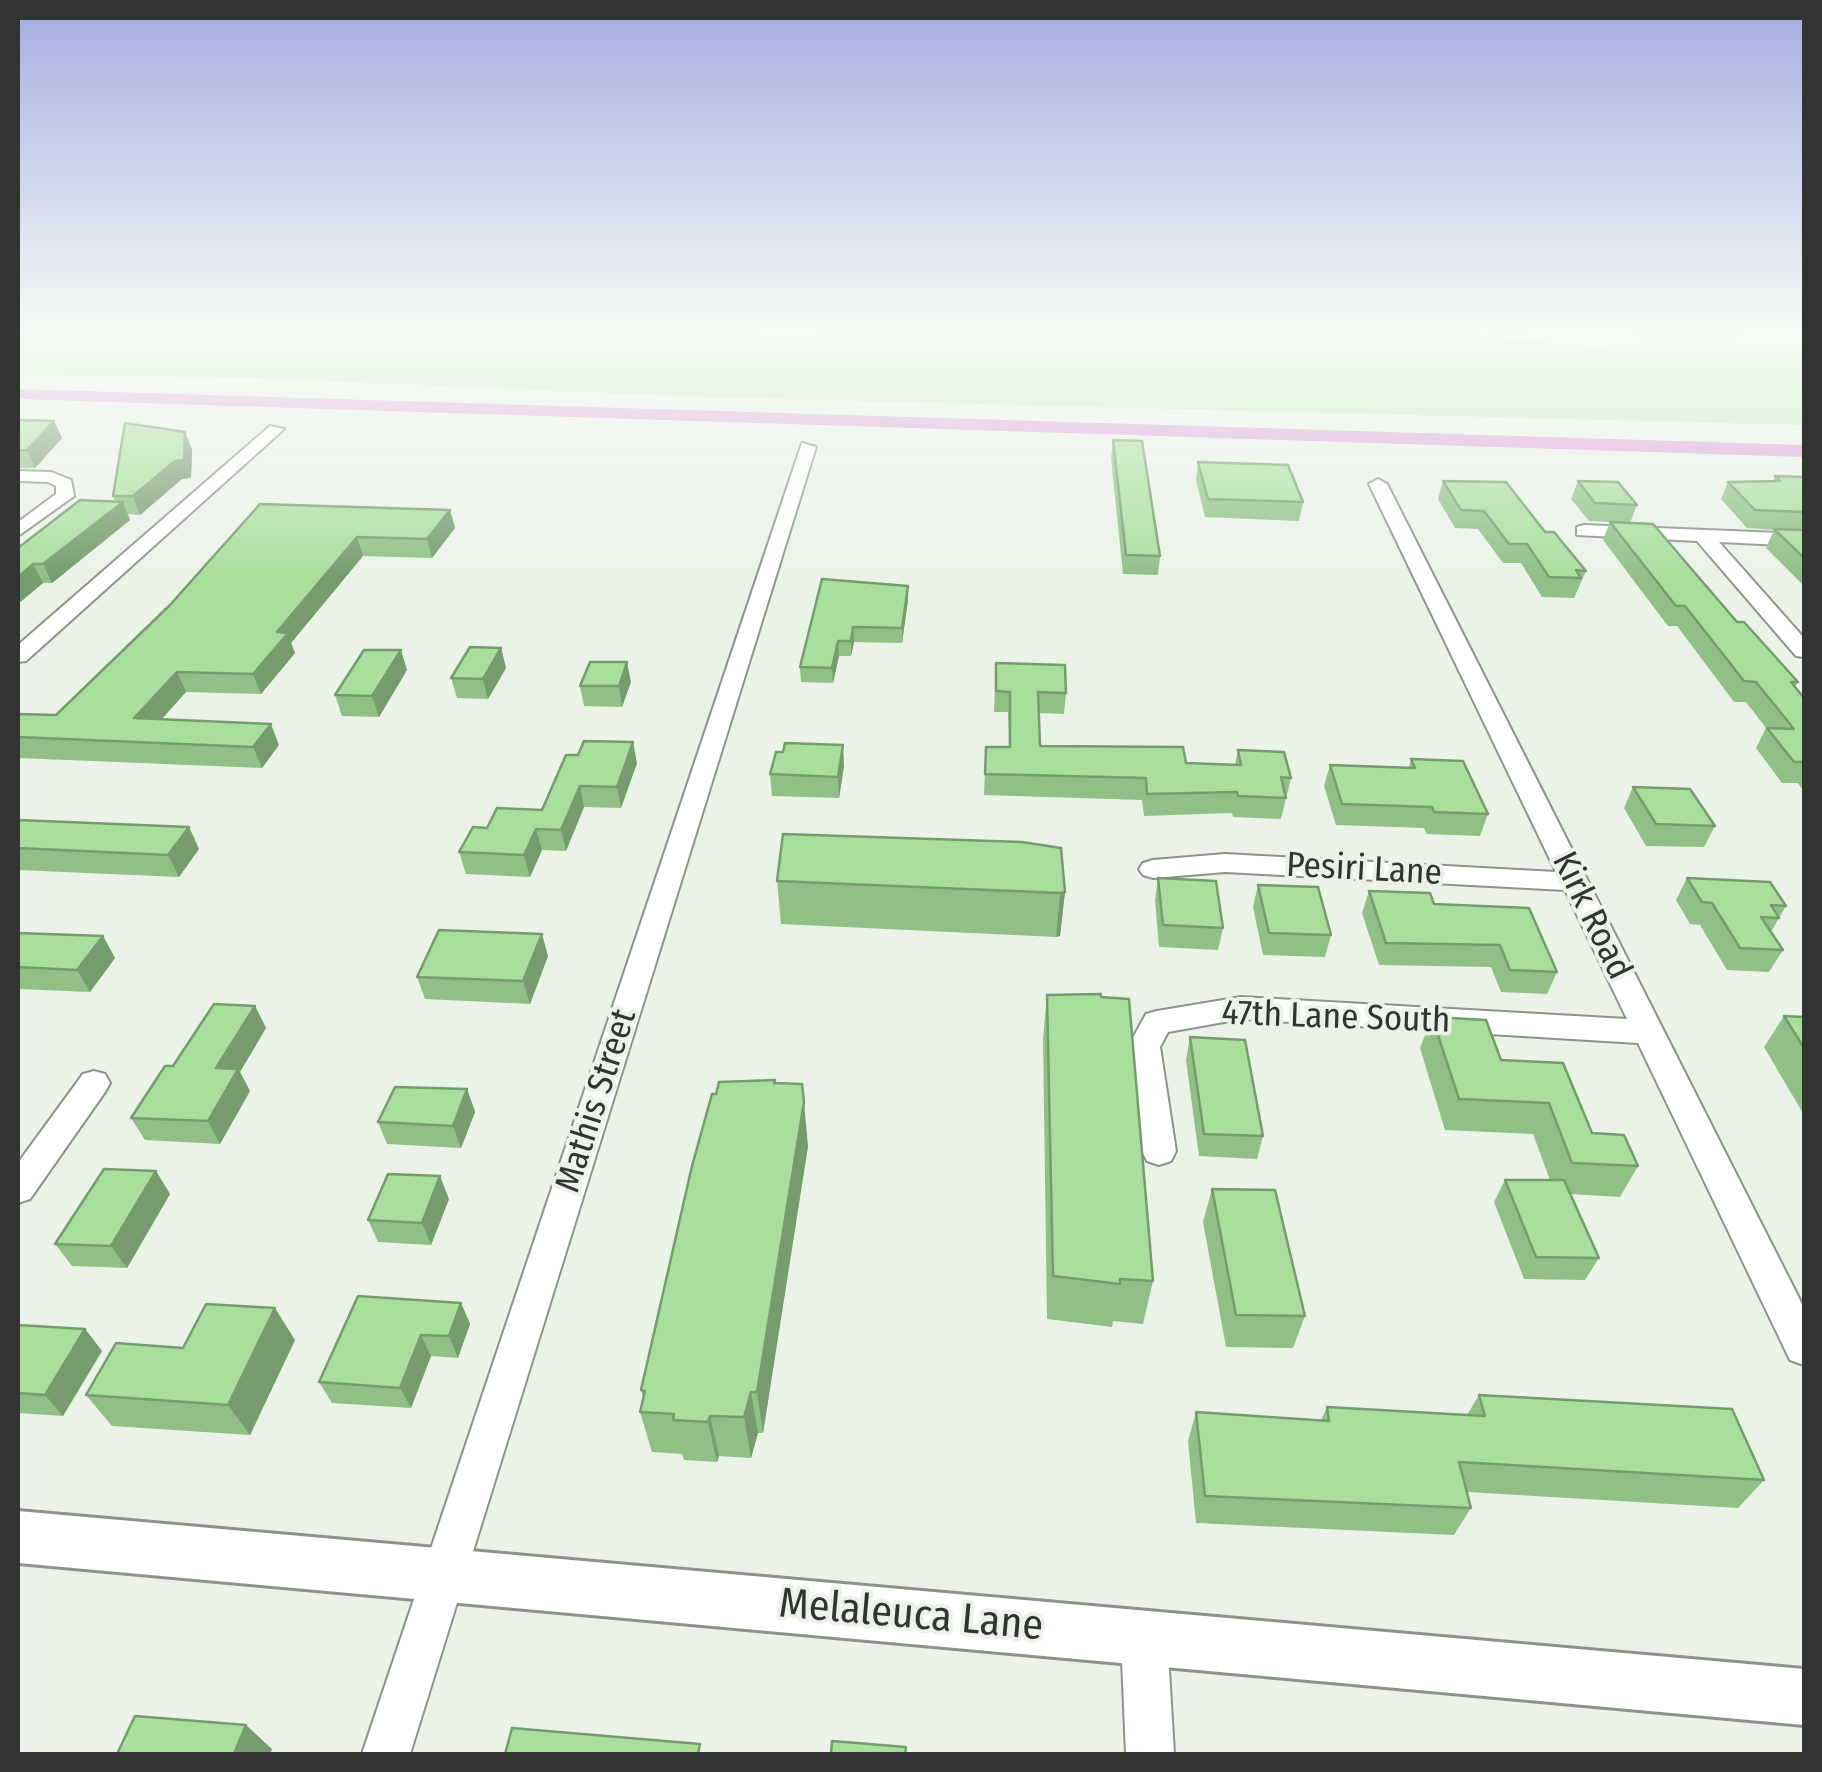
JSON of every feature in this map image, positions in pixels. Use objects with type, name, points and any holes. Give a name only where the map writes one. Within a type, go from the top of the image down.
[{"type":"street","points":[[18,656],[276,429]]},
{"type":"street","name":"Mathis Street","points":[[386,1754],[808,447]]},
{"type":"street","points":[[18,476],[51,477],[66,484],[67,490],[65,496],[18,530]]},
{"type":"street","name":"Kirk Road","points":[[1378,484],[1804,1348]]},
{"type":"street","points":[[1584,530],[1804,540]]},
{"type":"street","points":[[1702,536],[1804,651]]},
{"type":"street","name":"Pesiri Lane","points":[[1153,869],[1225,863],[1574,882]]},
{"type":"street","name":"47th Lane South","points":[[1159,1151],[1144,1047],[1157,1022],[1241,1008],[1649,1032]]},
{"type":"street","points":[[18,1189],[94,1084]]},
{"type":"street","name":"Melaleuca Lane","points":[[18,1536],[1804,1697]]},
{"type":"street","points":[[1144,1636],[1150,1754]]},
{"type":"green space","points":[[1360,414],[1804,414],[1804,425]]},
{"type":"building","points":[[18,420],[54,421],[27,450],[18,451]]},
{"type":"building","points":[[125,423],[185,432],[184,460],[175,461],[133,496],[113,496]]},
{"type":"building","points":[[1113,440],[1142,441],[1160,556],[1126,555]]},
{"type":"building","points":[[1198,462],[1288,465],[1303,502],[1208,499]]},
{"type":"building","points":[[1775,476],[1804,477],[1804,512],[1755,510],[1728,482],[1780,481]]},
{"type":"building","points":[[1443,481],[1506,482],[1545,532],[1554,532],[1586,571],[1576,570],[1581,578],[1549,577],[1527,544],[1509,544],[1484,511],[1461,510]]},
{"type":"building","points":[[1578,481],[1618,482],[1637,505],[1595,503]]},
{"type":"building","points":[[80,500],[123,502],[43,564],[33,564],[18,577],[18,548]]},
{"type":"building","points":[[260,504],[450,510],[427,539],[357,537],[277,632],[288,633],[253,674],[177,672],[134,718],[271,724],[253,747],[18,737],[18,714],[56,715],[170,605]]},
{"type":"building","points":[[1610,522],[1653,524],[1737,622],[1744,622],[1798,682],[1791,682],[1804,698],[1804,762],[1794,762],[1767,728],[1794,729],[1756,682],[1744,681],[1685,606],[1676,606]]},
{"type":"building","points":[[1774,529],[1804,530],[1804,558]]},
{"type":"building","points":[[822,579],[908,586],[902,628],[853,627],[851,641],[838,641],[832,668],[800,667]]},
{"type":"building","points":[[470,647],[501,648],[483,679],[451,678]]},
{"type":"building","points":[[364,650],[401,650],[372,696],[335,695]]},
{"type":"building","points":[[590,662],[627,662],[619,686],[580,686]]},
{"type":"building","points":[[996,663],[1065,665],[1066,693],[1038,692],[1040,746],[1183,747],[1186,763],[1241,765],[1238,750],[1284,752],[1291,778],[1281,777],[1286,798],[1238,796],[1237,792],[1147,794],[1146,778],[985,774],[986,747],[1010,747],[1010,692],[996,691]]},
{"type":"building","points":[[584,741],[633,742],[617,787],[580,786],[561,830],[536,829],[524,855],[459,852],[473,827],[487,828],[497,808],[542,810],[566,755],[578,755]]},
{"type":"building","points":[[785,743],[843,745],[838,777],[770,774],[776,752],[783,752]]},
{"type":"building","points":[[1411,759],[1463,761],[1488,814],[1434,812],[1432,807],[1342,804],[1330,765],[1415,768]]},
{"type":"building","points":[[1633,787],[1690,789],[1715,826],[1656,824]]},
{"type":"building","points":[[18,820],[189,827],[168,855],[18,848]]},
{"type":"building","points":[[783,834],[1022,842],[1061,848],[1065,892],[777,881]]},
{"type":"building","points":[[1158,878],[1216,881],[1223,928],[1163,925]]},
{"type":"building","points":[[1687,878],[1770,882],[1786,906],[1771,905],[1779,918],[1761,917],[1783,950],[1740,948],[1712,903],[1702,902]]},
{"type":"building","points":[[1258,885],[1318,887],[1331,935],[1269,933]]},
{"type":"building","points":[[1369,891],[1430,893],[1434,904],[1529,908],[1557,972],[1510,970],[1500,945],[1386,943]]},
{"type":"building","points":[[439,930],[542,934],[523,981],[417,977]]},
{"type":"building","points":[[18,933],[103,936],[77,970],[18,967]]},
{"type":"building","points":[[1101,994],[1129,999],[1153,1281],[1120,1279],[1120,1284],[1053,1276],[1047,995]]},
{"type":"building","points":[[214,1004],[255,1006],[216,1068],[238,1069],[208,1121],[131,1118],[165,1066],[173,1066]]},
{"type":"building","points":[[1784,1016],[1804,1017],[1804,1048]]},
{"type":"building","points":[[1432,1017],[1486,1020],[1501,1060],[1563,1063],[1592,1133],[1624,1135],[1638,1166],[1572,1163],[1549,1103],[1459,1099]]},
{"type":"building","points":[[1190,1037],[1245,1040],[1263,1136],[1204,1134]]},
{"type":"building","points":[[775,1080],[774,1083],[802,1084],[804,1102],[757,1392],[751,1392],[744,1417],[710,1416],[708,1422],[673,1420],[674,1414],[640,1412],[645,1391],[641,1390],[712,1094],[716,1094],[719,1082]]},
{"type":"building","points":[[395,1087],[467,1089],[453,1126],[378,1122]]},
{"type":"building","points":[[104,1169],[156,1171],[111,1246],[55,1244]]},
{"type":"building","points":[[388,1174],[440,1176],[422,1223],[368,1220]]},
{"type":"building","points":[[1505,1180],[1564,1180],[1599,1258],[1536,1257]]},
{"type":"building","points":[[1212,1189],[1275,1190],[1305,1316],[1236,1315]]},
{"type":"building","points":[[358,1296],[461,1303],[449,1336],[421,1335],[400,1388],[319,1382]]},
{"type":"building","points":[[206,1304],[275,1308],[228,1405],[86,1395],[116,1343],[183,1348]]},
{"type":"building","points":[[18,1325],[85,1329],[45,1395],[18,1393]]},
{"type":"building","points":[[1479,1395],[1732,1409],[1764,1480],[1459,1462],[1471,1508],[1205,1496],[1196,1412],[1329,1421],[1327,1407],[1485,1416]]},
{"type":"building","points":[[135,1716],[246,1725],[234,1754],[117,1754]]},
{"type":"building","points":[[512,1728],[700,1744],[698,1754],[505,1754]]},
{"type":"building","points":[[832,1741],[906,1747],[905,1754],[831,1754]]},
{"type":"waterway","points":[[635,414],[1804,451]]}]
